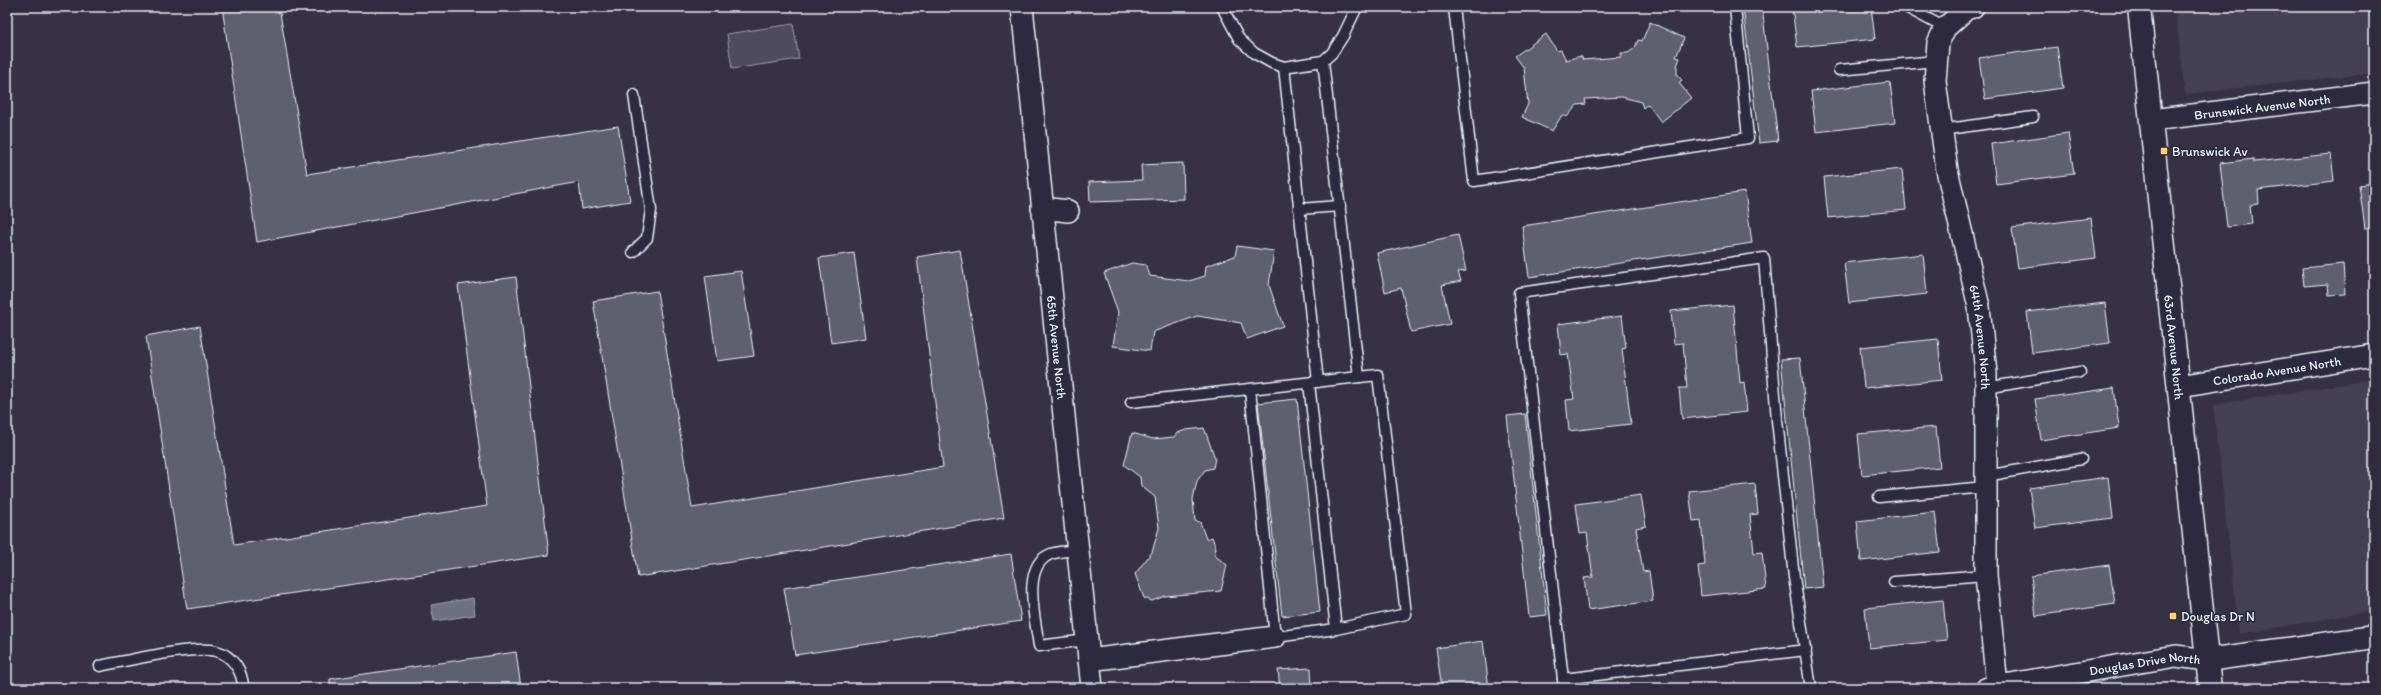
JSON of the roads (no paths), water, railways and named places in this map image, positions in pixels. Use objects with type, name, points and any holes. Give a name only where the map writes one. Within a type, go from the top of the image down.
[{"type":"street","name":"65th Avenue North","points":[[1022,7],[1092,688]]},
{"type":"street","points":[[1944,28],[1966,9],[1972,7]]},
{"type":"street","name":"63rd Avenue North","points":[[2139,7],[2210,688]]},
{"type":"street","name":"64th Avenue North","points":[[1944,28],[1938,43],[1935,81],[1941,130],[1960,232],[1979,307],[1986,388],[1986,575],[1992,687]]},
{"type":"street","name":"Brunswick Avenue North","points":[[2151,120],[2374,93]]},
{"type":"street","points":[[1042,208],[1068,211]]},
{"type":"street","name":"Colorado Avenue North","points":[[2179,386],[2374,355]]},
{"type":"street","points":[[1088,650],[1275,636]]},
{"type":"street","name":"Douglas Drive North","points":[[1992,687],[2176,656],[2207,660],[2229,659],[2374,637]]},
{"type":"lane","points":[[1222,7],[1239,39],[1254,53],[1272,63],[1284,67],[1323,61],[1332,53],[1343,36],[1357,7]]},
{"type":"lane","points":[[1454,7],[1474,182],[1748,138],[1735,7]]},
{"type":"lane","points":[[1906,7],[1944,28]]},
{"type":"lane","points":[[1323,61],[1360,377]]},
{"type":"lane","points":[[1838,70],[1936,61]]},
{"type":"lane","points":[[1284,67],[1299,209],[1336,629]]},
{"type":"lane","points":[[633,252],[647,238],[651,210],[634,95]]},
{"type":"lane","points":[[1941,130],[2033,117]]},
{"type":"lane","points":[[1299,209],[1340,206]]},
{"type":"lane","points":[[1806,650],[1563,684],[1519,293],[1764,258],[1780,443],[1794,577],[1806,650],[1811,688]]},
{"type":"lane","points":[[1986,388],[2080,372]]},
{"type":"lane","points":[[1130,402],[1378,375],[1406,614],[1336,629],[1275,636],[1250,390]]},
{"type":"lane","points":[[1879,497],[1985,481],[2081,459]]},
{"type":"lane","points":[[1078,550],[1050,554],[1042,560],[1034,571],[1031,584],[1039,646],[1088,650]]},
{"type":"lane","points":[[1894,582],[1986,575]]},
{"type":"lane","points":[[100,666],[198,650],[216,651],[233,661],[239,671],[243,688]]},
{"type":"water","points":[[473,598],[475,615],[434,621],[431,605]]},
{"type":"place","name":"Brunswick Av","points":[[2164,151]]},
{"type":"place","name":"Douglas Dr N","points":[[2173,616]]}]
